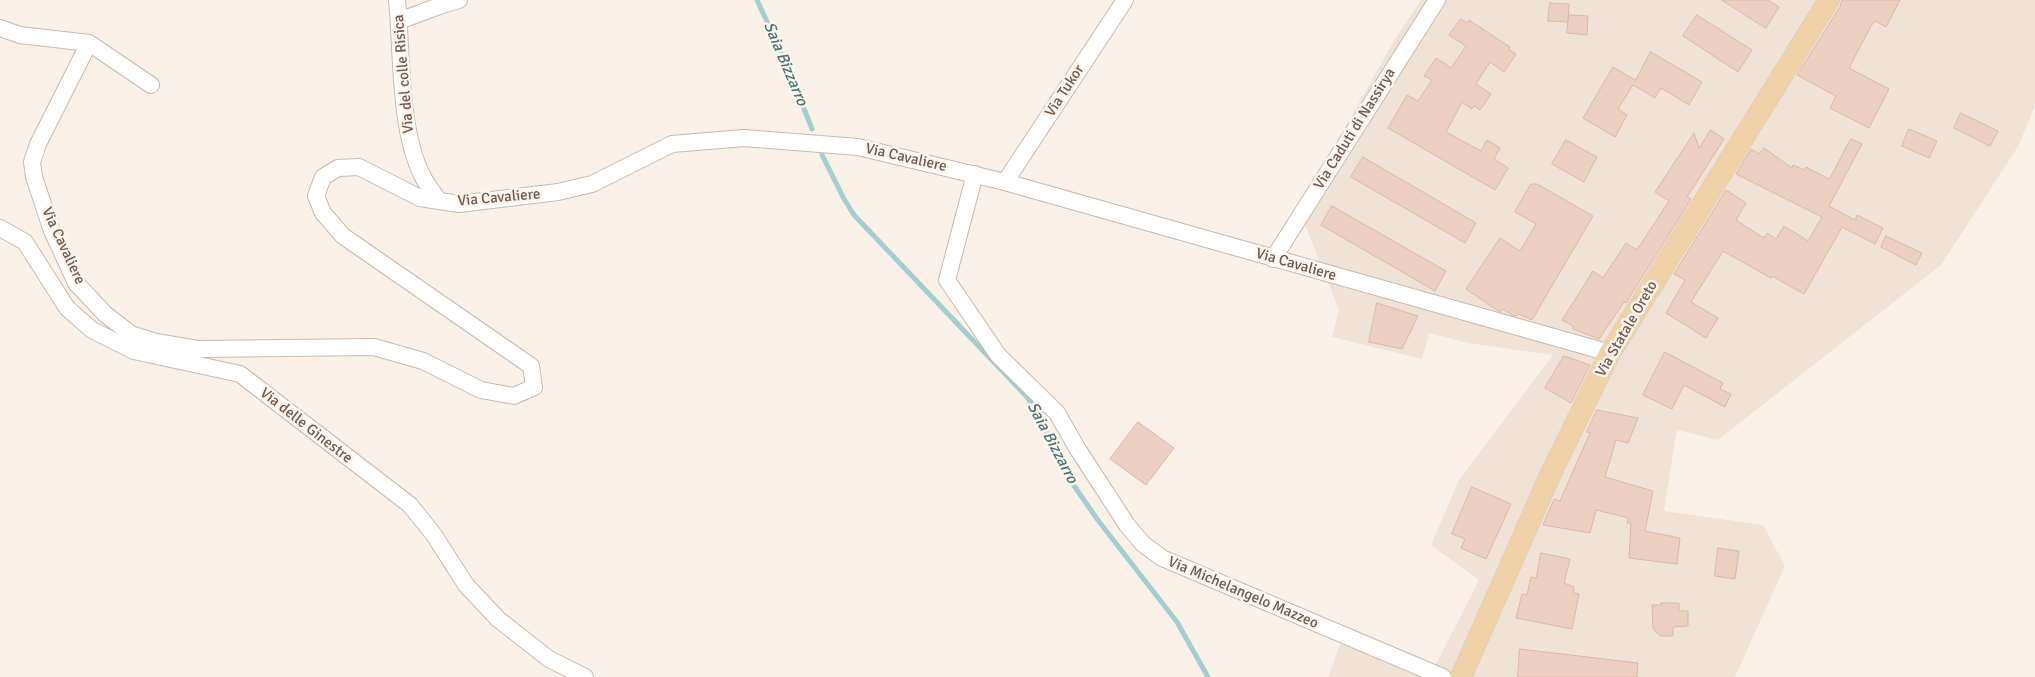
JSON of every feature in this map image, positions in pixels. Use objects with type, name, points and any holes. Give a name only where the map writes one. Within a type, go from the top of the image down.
[{"type":"main road","name":"Via Statale Oreto","points":[[1461,677],[1552,471],[1610,353],[1829,0]]},
{"type":"street","name":"Via del colle Risica","points":[[398,0],[409,132],[413,151],[422,175],[439,201]]},
{"type":"street","points":[[399,22],[459,0]]},
{"type":"street","name":"Via Tukor","points":[[1005,182],[1125,0]]},
{"type":"street","name":"Via Caduti di Nassirya","points":[[1273,259],[1437,0]]},
{"type":"street","points":[[0,28],[20,35],[89,44],[151,85]]},
{"type":"street","name":"Via Cavaliere","points":[[89,44],[38,144],[32,162],[34,177],[52,231],[76,283],[105,314],[131,334],[156,342],[198,349],[374,346],[423,361],[482,390],[514,396],[534,387],[531,366],[343,236],[323,213],[316,196],[323,177],[338,168],[359,167],[420,198],[459,204],[558,192],[592,184],[672,144],[744,138],[858,146],[975,174],[1610,353]]},
{"type":"street","name":"Via Michelangelo Mazzeo","points":[[975,174],[947,280],[998,355],[1037,391],[1057,413],[1077,448],[1127,525],[1143,544],[1162,558],[1443,677]]},
{"type":"street","name":"Via delle Ginestre","points":[[0,228],[25,242],[67,308],[92,330],[134,351],[240,374],[410,505],[434,535],[466,585],[498,619],[549,659],[585,677]]},
{"type":"shaded area","points":[[1421,0],[2035,0],[2035,105],[2019,145],[1941,265],[1718,440],[1677,430],[1664,511],[1763,525],[1785,566],[1735,677],[1328,677],[1346,629],[1435,666],[1479,580],[1431,545],[1459,480],[1553,355],[1468,343],[1429,333],[1422,359],[1332,337],[1339,310],[1299,210],[1393,42]]},
{"type":"building","points":[[1722,0],[1768,0],[1779,7],[1766,28]]},
{"type":"building","points":[[1842,0],[1900,0],[1886,27],[1875,21],[1871,26],[1849,68],[1889,89],[1869,128],[1830,108],[1836,96],[1797,75],[1840,7]]},
{"type":"building","points":[[1550,3],[1569,4],[1568,22],[1548,21]]},
{"type":"building","points":[[1569,15],[1588,16],[1587,35],[1567,33]]},
{"type":"building","points":[[1697,15],[1752,50],[1738,72],[1683,36]]},
{"type":"building","points":[[1461,19],[1467,23],[1469,20],[1510,47],[1509,50],[1516,54],[1504,72],[1490,62],[1476,84],[1491,94],[1480,110],[1474,106],[1472,109],[1462,102],[1446,132],[1481,151],[1487,140],[1500,148],[1494,159],[1508,168],[1495,190],[1388,128],[1407,95],[1418,101],[1432,80],[1424,76],[1436,58],[1451,68],[1466,46],[1449,35]]},
{"type":"building","points":[[1651,52],[1702,82],[1689,105],[1661,88],[1655,98],[1633,85],[1618,109],[1627,115],[1615,137],[1583,118],[1613,67],[1635,80]]},
{"type":"building","points":[[1961,113],[1998,131],[1990,146],[1954,128]]},
{"type":"building","points":[[1909,129],[1937,141],[1929,158],[1902,146]]},
{"type":"building","points":[[1711,130],[1724,139],[1687,197],[1691,199],[1626,303],[1624,302],[1599,339],[1573,329],[1573,326],[1562,320],[1593,271],[1603,278],[1626,243],[1637,250],[1669,201],[1655,192],[1694,133],[1699,148]]},
{"type":"building","points":[[1851,139],[1862,144],[1829,206],[1855,220],[1857,215],[1883,228],[1875,244],[1842,227],[1804,294],[1723,251],[1691,302],[1718,318],[1706,338],[1666,313],[1685,280],[1674,274],[1726,190],[1746,203],[1736,220],[1764,238],[1767,233],[1776,239],[1784,226],[1808,241],[1822,217],[1736,174],[1751,149],[1759,154],[1764,148],[1792,168],[1793,165],[1804,170],[1806,167],[1829,179]]},
{"type":"building","points":[[1566,140],[1597,157],[1584,182],[1552,164]]},
{"type":"building","points":[[1363,157],[1476,223],[1465,243],[1351,177]]},
{"type":"building","points":[[1531,184],[1537,184],[1593,216],[1532,320],[1519,314],[1516,316],[1512,315],[1503,309],[1500,312],[1466,289],[1500,238],[1520,251],[1536,224],[1515,212]]},
{"type":"building","points":[[1332,206],[1446,271],[1435,291],[1321,225]]},
{"type":"building","points":[[1886,236],[1922,253],[1916,265],[1881,247]]},
{"type":"building","points":[[1377,303],[1418,316],[1402,349],[1369,342]]},
{"type":"building","points":[[1665,352],[1723,383],[1720,389],[1731,394],[1725,407],[1684,385],[1672,409],[1643,395]]},
{"type":"building","points":[[1564,356],[1590,365],[1571,403],[1545,388]]},
{"type":"building","points":[[1597,410],[1638,418],[1628,443],[1616,440],[1605,477],[1653,491],[1645,531],[1680,538],[1677,564],[1629,558],[1631,523],[1627,523],[1629,518],[1596,510],[1590,533],[1543,525],[1554,499],[1560,501],[1590,433],[1587,432]]},
{"type":"building","points":[[1138,422],[1174,448],[1146,485],[1110,459]]},
{"type":"building","points":[[1472,487],[1511,504],[1486,559],[1461,548],[1465,539],[1452,534]]},
{"type":"building","points":[[1718,548],[1739,551],[1735,579],[1715,576]]},
{"type":"building","points":[[1541,553],[1570,559],[1564,583],[1574,587],[1573,593],[1579,594],[1572,629],[1516,618],[1522,594],[1527,595],[1531,577],[1536,578]]},
{"type":"building","points":[[1661,603],[1679,603],[1679,611],[1688,611],[1688,626],[1673,627],[1673,636],[1661,636],[1657,633],[1653,628],[1652,605],[1661,605]]},
{"type":"building","points":[[1520,649],[1638,663],[1637,677],[1518,677]]},
{"type":"waterway","name":"Saia Bizzarro","points":[[757,0],[786,63],[812,129]]},
{"type":"waterway","name":"Saia Bizzarro","points":[[822,155],[854,215],[1027,397],[1040,418],[1066,474],[1097,519],[1177,622],[1208,677]]}]
